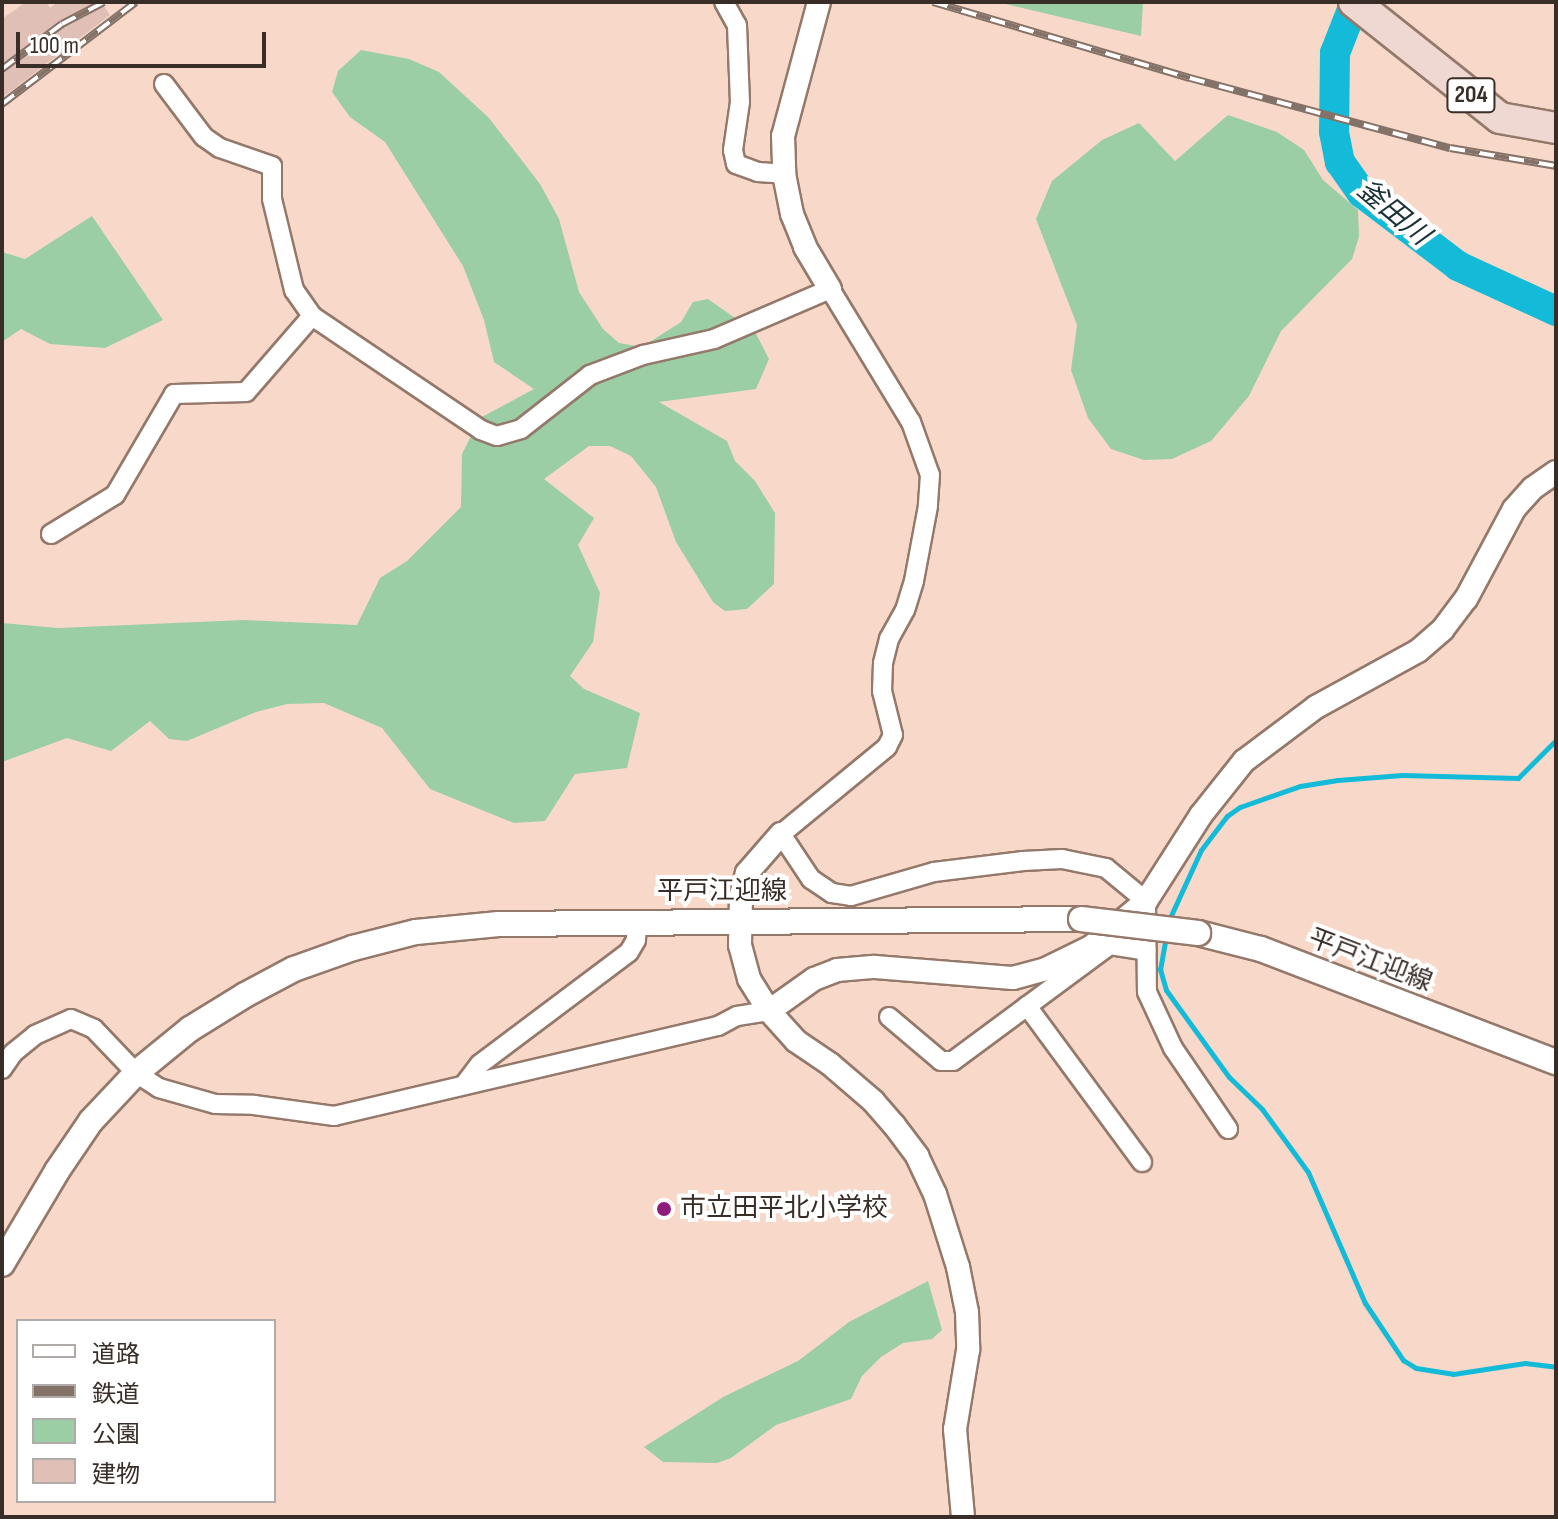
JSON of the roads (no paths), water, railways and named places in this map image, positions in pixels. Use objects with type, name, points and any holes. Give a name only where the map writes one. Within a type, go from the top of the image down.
[{"type":"highway","name":"204","points":[[1354,2],[1500,118],[1556,128]]},
{"type":"main road","name":"平戸江迎線","points":[[2,1264],[57,1171],[91,1121],[136,1073],[190,1029],[294,969],[353,948],[416,932],[499,924],[637,920],[1081,919],[1198,933],[1274,954],[1556,1062]]},
{"type":"street","points":[[724,2],[737,25],[740,102],[733,150],[736,164],[758,172],[784,174]]},
{"type":"street","points":[[819,2],[783,136],[784,174],[796,225],[830,289],[911,422],[930,475],[928,506],[914,581],[905,610],[889,639],[883,663],[882,691],[893,735],[887,747],[781,834],[747,873],[739,920],[749,979],[769,1011],[796,1041],[830,1064],[873,1101],[917,1156],[935,1194],[958,1267],[967,1312],[968,1350],[955,1429],[963,1517]]},
{"type":"street","points":[[164,84],[204,137],[220,148],[272,166],[272,199],[294,290],[312,316],[481,430],[497,436],[521,429],[590,375],[643,355],[714,339],[830,289]]},
{"type":"street","points":[[51,534],[115,495],[174,394],[246,392],[312,316]]},
{"type":"street","points":[[2,1069],[7,1051],[71,1019],[94,1029],[136,1073],[159,1088],[215,1104],[254,1105],[334,1116],[718,1026],[737,1016],[769,1011],[814,979],[837,970],[875,967],[1013,978],[1046,969],[1091,947],[1146,901],[1201,815],[1244,761],[1291,724],[1394,667],[1443,629],[1466,599],[1514,509],[1533,488],[1556,472]]},
{"type":"street","points":[[781,834],[811,879],[832,893],[851,896],[934,872],[1062,859],[1106,868],[1146,901],[1147,992],[1173,1048],[1228,1129]]},
{"type":"street","points":[[464,1085],[480,1064],[629,952],[636,940],[637,920]]},
{"type":"street","points":[[889,1017],[941,1061],[953,1061],[1110,945],[1147,951]]},
{"type":"street","points":[[1027,1006],[1142,1162]]},
{"type":"waterway","name":"釜田川","points":[[1355,2],[1335,53],[1334,132],[1340,162],[1362,193],[1458,266],[1556,311]]},
{"type":"waterway","points":[[1168,922],[1201,850],[1227,816],[1240,807],[1300,786],[1338,780],[1402,775],[1518,778],[1556,740]]},
{"type":"waterway","points":[[1166,936],[1160,969],[1166,990],[1229,1077],[1262,1109],[1308,1172],[1365,1303],[1403,1360],[1416,1368],[1453,1374],[1525,1363],[1556,1367]]},
{"type":"railway","points":[[2,69],[62,24],[104,2]]},
{"type":"railway","points":[[2,104],[136,2]]},
{"type":"railway","points":[[933,2],[1190,78],[1450,148],[1556,166]]},
{"type":"place","name":"市立田平北小学校","points":[[664,1209]]}]
